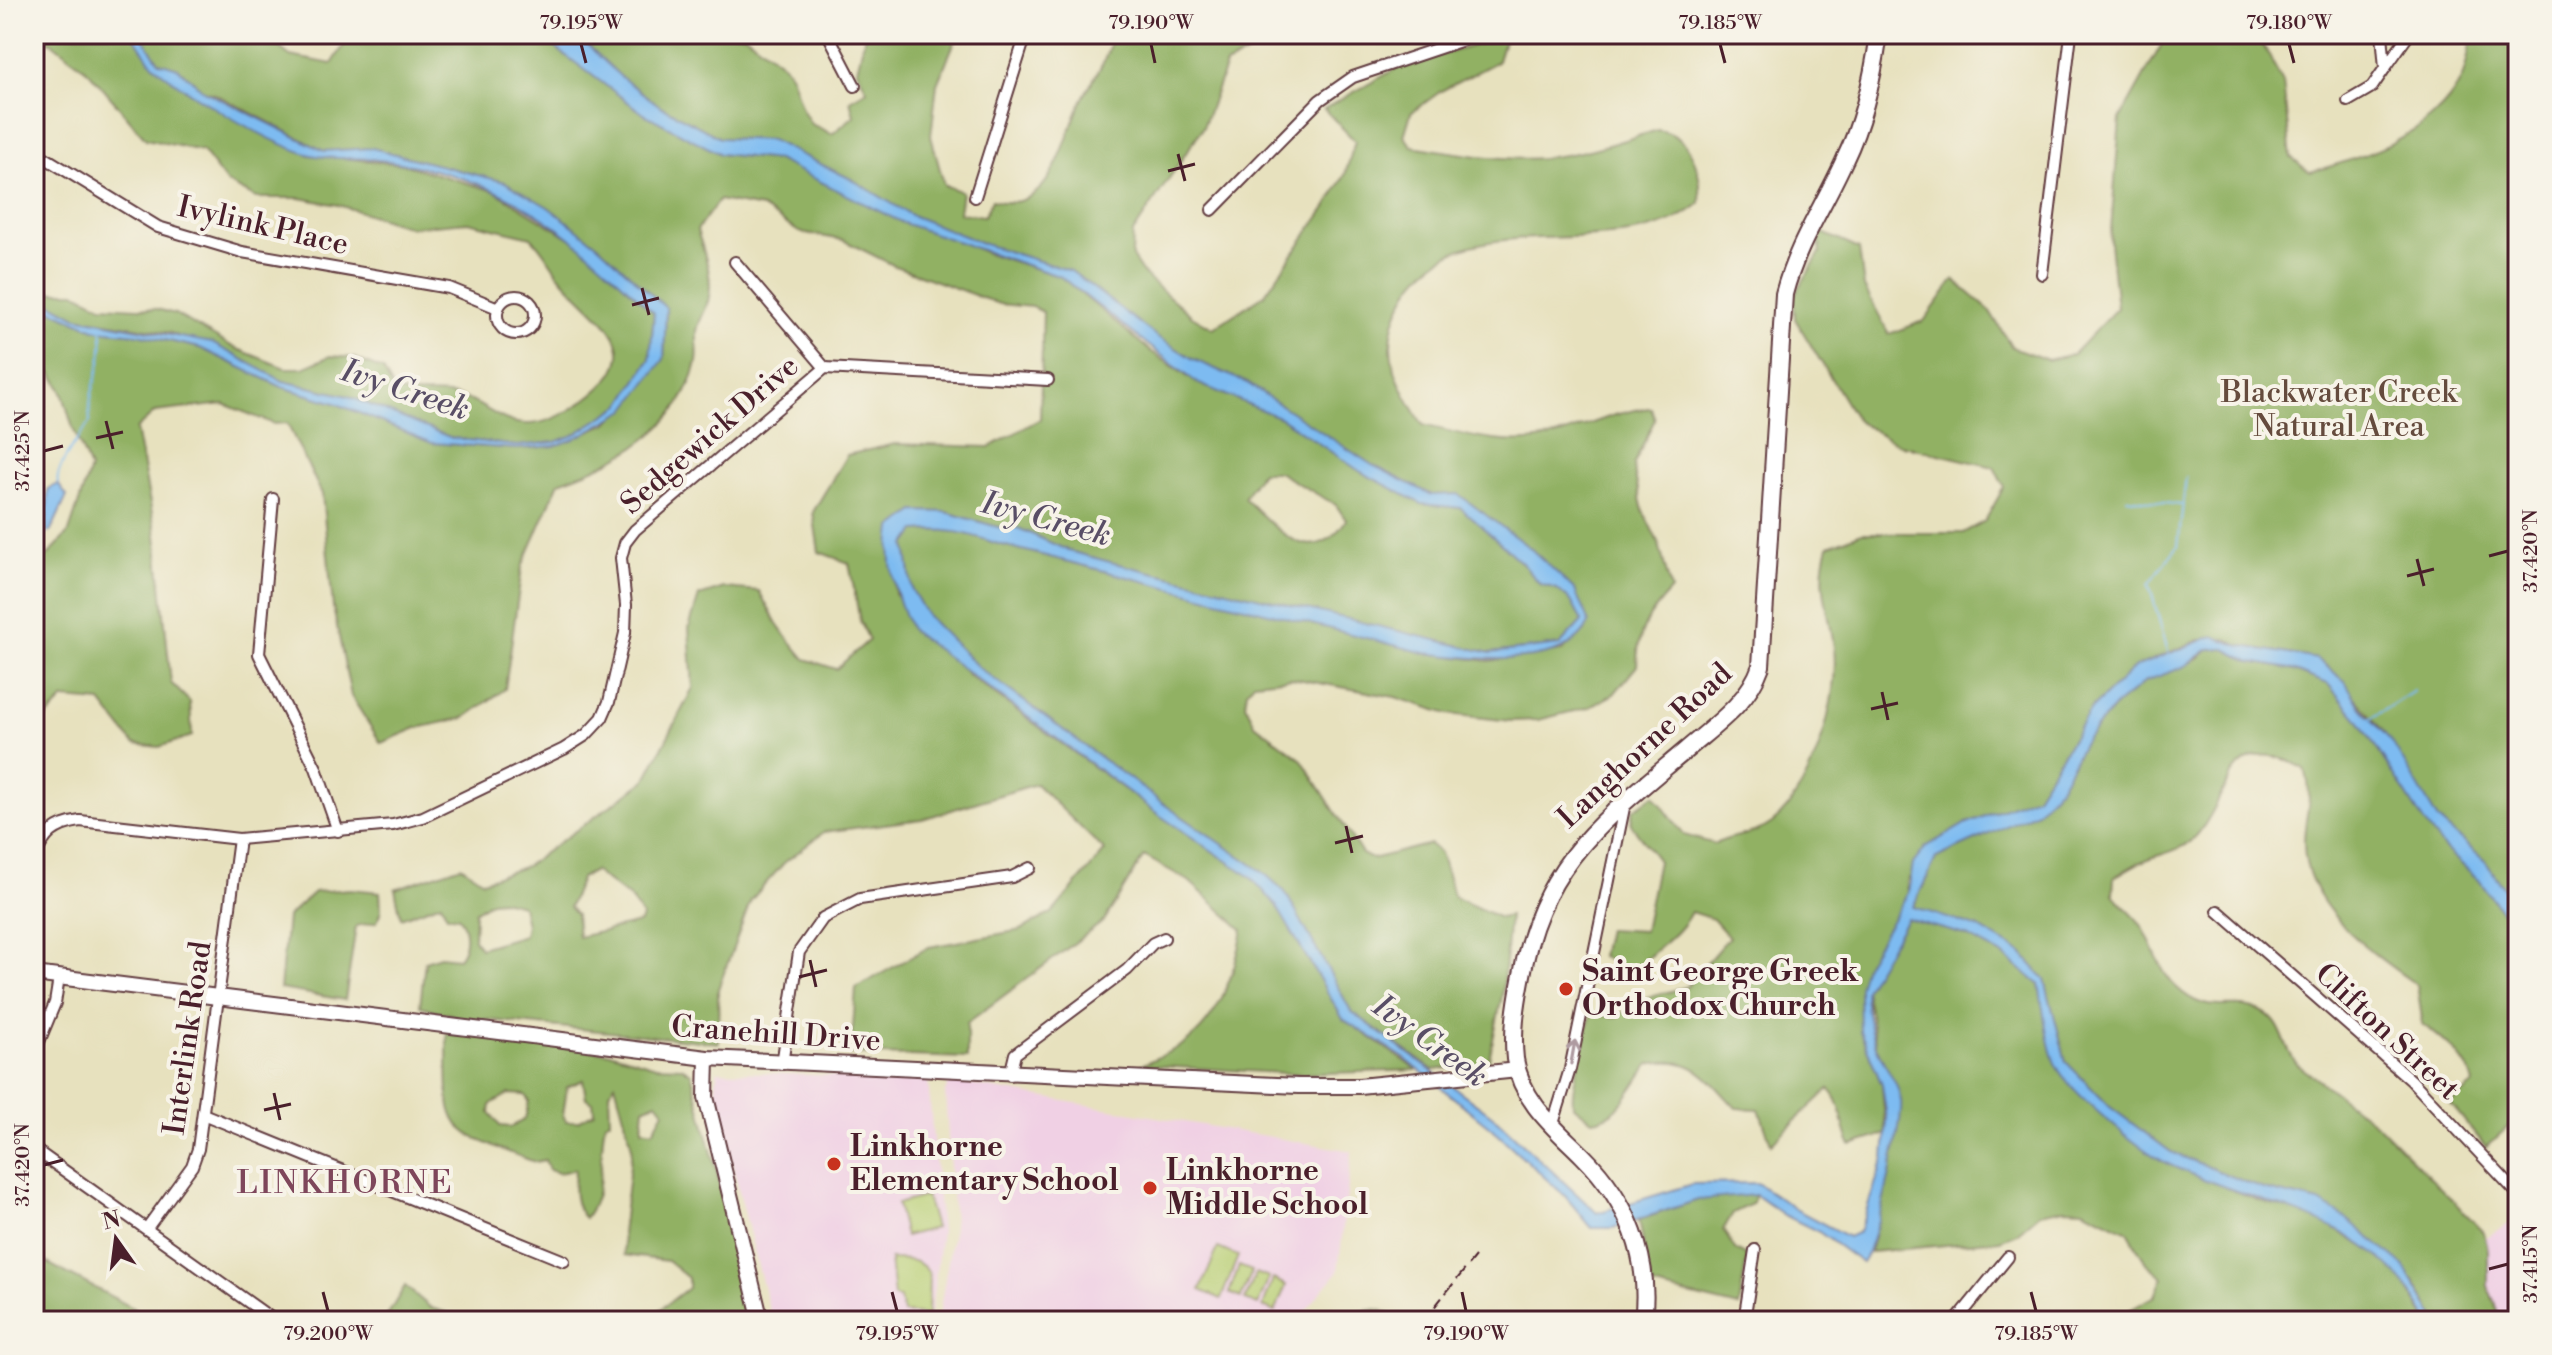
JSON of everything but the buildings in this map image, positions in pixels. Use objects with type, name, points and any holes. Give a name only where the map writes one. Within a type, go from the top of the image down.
[{"type":"main road","name":"Langhorne Road","points":[[1643,1321],[1644,1271],[1634,1234],[1621,1204],[1593,1167],[1552,1127],[1527,1094],[1518,1070],[1514,1024],[1518,995],[1530,939],[1546,897],[1572,853],[1625,801],[1748,695],[1758,674],[1784,294],[1798,249],[1845,161],[1858,127],[1868,96],[1879,34]]},
{"type":"main road","name":"Cranehill Drive","points":[[34,974],[707,1058],[782,1064],[1285,1086],[1399,1082],[1518,1070]]},
{"type":"main road","points":[[707,1058],[706,1097],[761,1321]]},
{"type":"street","points":[[828,34],[855,86]]},
{"type":"street","points":[[975,197],[1026,34]]},
{"type":"street","points":[[1212,210],[1320,100],[1353,77],[1481,34]]},
{"type":"street","points":[[2042,274],[2071,34]]},
{"type":"street","points":[[2382,34],[2385,68]]},
{"type":"street","points":[[2348,101],[2372,87],[2409,34]]},
{"type":"street","name":"Ivylink Place","points":[[34,151],[158,227],[242,252],[449,288],[498,308]]},
{"type":"street","points":[[735,262],[825,368]]},
{"type":"street","name":"Sedgewick Drive","points":[[34,858],[47,833],[57,826],[80,821],[239,839],[393,825],[423,817],[586,735],[602,718],[609,702],[625,633],[626,605],[621,558],[625,543],[635,530],[825,368],[1048,380]]},
{"type":"street","points":[[273,499],[259,654],[316,768],[338,831]]},
{"type":"street","points":[[1552,1127],[1570,1069],[1615,862],[1625,801]]},
{"type":"street","name":"Interlink Road","points":[[147,1228],[192,1166],[198,1149],[239,839]]},
{"type":"street","points":[[782,1064],[799,952],[823,918],[860,899],[1012,877],[1030,868]]},
{"type":"street","name":"Clifton Street","points":[[2218,911],[2411,1080],[2518,1194]]},
{"type":"street","points":[[1010,1075],[1015,1054],[1127,970],[1153,943],[1164,938]]},
{"type":"street","points":[[34,1054],[55,1003],[59,978]]},
{"type":"street","points":[[203,1114],[564,1261]]},
{"type":"street","points":[[34,1149],[275,1321]]},
{"type":"street","points":[[1744,1321],[1755,1250]]},
{"type":"street","points":[[1956,1321],[2008,1257]]},
{"type":"shaded area","name":"Linkhorne Elementary School","points":[[717,1071],[928,1080],[941,1232],[930,1321],[772,1321],[715,1096]]},
{"type":"shaded area","name":"Linkhorne Middle School","points":[[950,1081],[1352,1151],[1338,1272],[1297,1321],[938,1321],[954,1225],[945,1092]]},
{"type":"shaded area","points":[[2518,1218],[2518,1321],[2501,1321],[2488,1286],[2485,1238]]},
{"type":"green space","points":[[132,34],[154,65],[200,98],[309,155],[402,164],[494,191],[583,246],[654,313],[650,359],[621,405],[572,436],[555,442],[517,446],[452,438],[348,396],[283,381],[171,333],[76,317],[34,294],[34,282],[46,292],[75,292],[102,306],[157,309],[175,314],[235,348],[285,368],[303,368],[330,356],[354,358],[383,370],[394,390],[461,397],[517,423],[544,422],[569,410],[606,381],[617,365],[619,349],[614,335],[560,276],[531,237],[468,222],[410,227],[338,205],[300,198],[256,198],[226,182],[202,151],[146,139],[89,72],[51,42],[34,35]]},
{"type":"green space","points":[[140,34],[263,34],[290,56],[332,64],[351,34],[537,34],[644,114],[720,154],[777,160],[984,252],[1061,277],[1149,350],[1197,383],[1281,418],[1361,472],[1422,504],[1461,508],[1522,563],[1540,584],[1557,589],[1571,600],[1582,621],[1560,645],[1490,653],[1110,562],[1069,551],[1018,528],[1001,528],[946,512],[915,511],[892,528],[895,594],[968,675],[1162,817],[1251,877],[1276,905],[1343,1019],[1418,1070],[1300,1074],[1141,1065],[1185,1043],[1208,1021],[1231,977],[1243,930],[1189,881],[1144,856],[1104,921],[967,1023],[967,1058],[851,1054],[856,988],[929,947],[1021,930],[1052,913],[1105,851],[1036,784],[922,819],[824,832],[784,863],[751,900],[718,989],[719,1043],[459,1017],[420,1006],[425,961],[440,956],[458,958],[465,943],[464,927],[459,917],[447,915],[441,903],[401,918],[395,889],[461,866],[483,881],[526,866],[645,781],[693,688],[689,628],[699,596],[724,588],[759,591],[780,629],[805,659],[836,669],[869,640],[860,621],[849,563],[819,552],[813,512],[847,455],[895,444],[990,447],[1040,419],[1043,312],[1032,307],[999,304],[895,266],[843,240],[799,232],[762,208],[719,200],[697,230],[709,271],[710,288],[697,331],[697,362],[689,386],[677,407],[662,425],[625,453],[559,482],[522,567],[505,689],[464,718],[417,728],[381,743],[351,696],[333,607],[322,494],[287,423],[274,424],[224,404],[155,412],[136,429],[156,535],[171,683],[190,702],[192,736],[159,747],[134,744],[101,702],[64,699],[34,730],[34,571],[69,532],[90,469],[60,386],[50,372],[34,360],[34,303],[97,330],[138,334],[200,348],[282,387],[335,403],[432,443],[517,449],[554,446],[608,423],[664,359],[666,308],[598,245],[548,207],[505,182],[372,148],[324,151],[204,91],[178,68],[159,62]],"holes":[[[1261,472],[1278,472],[1336,505],[1346,520],[1333,536],[1320,543],[1307,544],[1294,540],[1244,498]],[[594,871],[631,899],[642,916],[640,923],[578,937],[576,915],[569,907],[581,878]],[[491,901],[522,905],[526,925],[524,935],[480,948],[474,939],[475,912]]]},
{"type":"green space","points":[[576,34],[744,34],[784,65],[811,124],[832,134],[854,116],[850,100],[867,90],[857,70],[865,34],[958,34],[937,84],[931,136],[944,185],[962,192],[959,213],[984,216],[992,200],[1013,202],[1030,197],[1043,185],[1054,169],[1084,96],[1105,59],[1111,34],[1282,34],[1226,65],[1203,127],[1133,233],[1132,257],[1144,275],[1192,316],[1213,328],[1264,295],[1327,206],[1345,175],[1355,141],[1324,109],[1401,66],[1505,37],[1498,61],[1441,91],[1411,113],[1404,136],[1412,146],[1526,159],[1586,151],[1658,130],[1680,139],[1697,168],[1700,203],[1665,224],[1626,234],[1499,240],[1461,249],[1428,268],[1403,301],[1392,335],[1391,350],[1398,380],[1423,425],[1483,438],[1529,441],[1651,408],[1655,419],[1634,464],[1635,476],[1643,511],[1659,544],[1671,590],[1645,624],[1637,666],[1614,694],[1590,707],[1538,720],[1511,721],[1448,714],[1395,697],[1292,678],[1254,682],[1247,691],[1245,704],[1255,724],[1302,760],[1362,854],[1372,859],[1430,844],[1440,853],[1454,897],[1500,918],[1509,916],[1502,996],[1488,1064],[1433,1070],[1351,1011],[1285,892],[1263,872],[1168,807],[979,668],[927,616],[912,590],[906,545],[916,531],[966,534],[1425,653],[1489,661],[1562,651],[1585,631],[1575,590],[1530,548],[1458,494],[1432,495],[1372,465],[1247,383],[1195,360],[1156,336],[1071,271],[984,244],[911,215],[851,179],[771,140],[720,138],[660,106],[621,77]]},
{"type":"green space","name":"Blackwater Creek Natural Area","points":[[2183,34],[2257,34],[2283,82],[2291,158],[2310,172],[2395,142],[2433,116],[2448,101],[2460,82],[2472,34],[2518,34],[2518,908],[2485,861],[2438,820],[2383,731],[2333,671],[2317,659],[2237,645],[2227,639],[2199,640],[2135,667],[2091,709],[2036,796],[1965,824],[1926,847],[1907,882],[1908,893],[1898,913],[1865,965],[1860,1031],[1882,1085],[1886,1134],[1851,1145],[1838,1102],[1829,1089],[1771,1144],[1759,1109],[1736,1108],[1708,1078],[1678,1062],[1649,1064],[1618,1107],[1602,1118],[1592,1120],[1573,1105],[1576,1074],[1591,1014],[1616,1017],[1642,999],[1686,987],[1729,937],[1713,919],[1691,912],[1680,928],[1639,967],[1620,966],[1601,956],[1607,929],[1644,931],[1658,861],[1631,824],[1633,810],[1654,795],[1684,835],[1715,844],[1772,823],[1800,789],[1821,742],[1828,717],[1835,669],[1823,573],[1828,546],[1862,533],[1963,533],[1985,521],[2004,487],[1994,467],[1900,445],[1857,421],[1795,319],[1794,296],[1820,253],[1819,231],[1859,249],[1864,287],[1889,334],[1924,321],[1954,280],[1989,310],[2012,347],[2048,360],[2073,354],[2117,308],[2110,243],[2120,119],[2163,42]]},
{"type":"green space","points":[[2224,648],[2251,662],[2290,669],[2328,684],[2358,719],[2425,824],[2443,847],[2479,880],[2518,934],[2518,1126],[2509,1126],[2486,1147],[2450,1103],[2474,1084],[2460,1057],[2423,1024],[2417,985],[2379,958],[2342,925],[2315,886],[2307,864],[2304,841],[2309,798],[2305,769],[2279,758],[2260,756],[2245,761],[2234,772],[2196,836],[2184,846],[2141,862],[2114,877],[2113,894],[2142,926],[2160,965],[2175,986],[2199,1003],[2250,1007],[2269,1016],[2298,1065],[2378,1125],[2484,1232],[2488,1250],[2488,1286],[2501,1321],[2437,1321],[2415,1282],[2319,1202],[2263,1189],[2171,1152],[2110,1107],[2066,1062],[2045,980],[2022,953],[1979,928],[1913,908],[1936,858],[2037,812],[2061,785],[2085,740],[2115,706],[2146,681],[2198,659],[2209,649]]},
{"type":"green space","points":[[350,889],[380,892],[381,910],[377,922],[356,926],[345,1000],[280,989],[287,917],[314,892]]},
{"type":"green space","points":[[1907,919],[1965,935],[2001,954],[2039,984],[2056,1066],[2164,1162],[2257,1200],[2310,1215],[2365,1247],[2396,1269],[2428,1321],[2110,1321],[2155,1296],[2163,1277],[2146,1263],[2128,1231],[2083,1209],[2064,1208],[2040,1213],[2017,1233],[2000,1240],[1870,1252],[1891,1169],[1901,1101],[1876,1046],[1865,989]]},
{"type":"green space","points":[[447,1033],[613,1053],[656,1066],[682,1067],[691,1073],[756,1321],[645,1321],[688,1288],[688,1278],[667,1261],[624,1255],[622,1234],[632,1147],[615,1083],[609,1092],[610,1120],[605,1123],[599,1184],[585,1218],[576,1202],[575,1169],[559,1173],[549,1170],[545,1160],[535,1162],[481,1141],[456,1122],[450,1109],[448,1090]],"holes":[[[583,1080],[586,1098],[593,1102],[594,1112],[578,1121],[566,1121],[563,1115],[567,1087]],[[509,1094],[525,1095],[529,1101],[525,1119],[511,1127],[500,1126],[490,1113],[491,1104]],[[657,1102],[664,1111],[653,1131],[642,1129],[644,1108]]]},
{"type":"green space","points":[[1756,1195],[1752,1204],[1733,1213],[1723,1230],[1735,1249],[1747,1256],[1739,1307],[1651,1286],[1639,1220],[1698,1200]]},
{"type":"green space","points":[[926,1196],[935,1228],[905,1236],[897,1204]]},
{"type":"green space","points":[[1218,1248],[1238,1256],[1221,1299],[1200,1290]]},
{"type":"green space","points":[[34,1256],[156,1320],[156,1321],[34,1321]]},
{"type":"green space","points":[[890,1259],[917,1262],[929,1273],[928,1315],[903,1313],[900,1298],[894,1297]]},
{"type":"green space","points":[[1239,1266],[1252,1271],[1241,1298],[1229,1293]]},
{"type":"green space","points":[[1256,1273],[1269,1278],[1258,1305],[1245,1300]]},
{"type":"green space","points":[[1273,1279],[1286,1285],[1275,1312],[1263,1307]]},
{"type":"green space","points":[[405,1286],[431,1308],[474,1321],[384,1321]]},
{"type":"green space","points":[[1377,1309],[1388,1313],[1395,1321],[1345,1321],[1360,1312]]},
{"type":"water","points":[[132,34],[140,34],[159,62],[178,68],[204,91],[324,151],[372,148],[505,182],[548,207],[598,245],[666,308],[664,359],[626,410],[572,440],[554,446],[517,449],[432,443],[335,403],[282,387],[200,348],[138,334],[97,330],[34,303],[34,294],[76,317],[212,343],[283,381],[348,396],[452,438],[517,446],[555,442],[572,436],[621,405],[650,359],[654,313],[599,261],[539,216],[495,191],[453,175],[393,162],[311,155],[295,150],[229,116],[184,88],[150,61]]},
{"type":"water","points":[[537,34],[576,34],[621,77],[660,106],[720,138],[771,140],[851,179],[911,215],[984,244],[1071,271],[1156,336],[1195,360],[1247,383],[1372,465],[1432,495],[1458,494],[1530,548],[1575,590],[1589,623],[1577,639],[1539,656],[1490,659],[1425,653],[966,534],[916,531],[906,545],[912,590],[927,616],[979,668],[1168,807],[1263,872],[1285,892],[1351,1011],[1493,1116],[1597,1213],[1693,1184],[1757,1183],[1797,1210],[1848,1237],[1859,1232],[1884,1158],[1887,1119],[1882,1085],[1860,1031],[1859,987],[1865,965],[1908,893],[1913,864],[1926,847],[1965,824],[2036,796],[2091,709],[2135,667],[2213,636],[2237,645],[2317,659],[2345,681],[2361,708],[2392,742],[2438,820],[2485,861],[2518,908],[2518,934],[2479,880],[2443,847],[2425,824],[2358,719],[2328,684],[2290,669],[2251,662],[2224,648],[2209,649],[2184,667],[2146,681],[2115,706],[2085,740],[2061,785],[2037,812],[1936,858],[1913,907],[1979,928],[2022,953],[2045,980],[2066,1062],[2110,1107],[2171,1152],[2263,1189],[2319,1202],[2346,1218],[2403,1265],[2437,1321],[2428,1321],[2413,1295],[2390,1267],[2363,1245],[2300,1214],[2166,1163],[2139,1145],[2076,1091],[2057,1067],[2048,1039],[2039,984],[2001,954],[1965,935],[1907,919],[1865,989],[1873,1037],[1897,1086],[1901,1114],[1888,1184],[1862,1263],[1819,1232],[1784,1215],[1756,1195],[1698,1200],[1613,1228],[1592,1228],[1565,1196],[1490,1127],[1404,1058],[1343,1019],[1276,905],[1251,877],[1162,817],[911,630],[894,580],[890,542],[892,528],[915,511],[946,512],[1001,528],[1018,528],[1069,551],[1110,562],[1490,653],[1560,645],[1582,621],[1571,601],[1557,589],[1540,584],[1522,563],[1461,508],[1422,504],[1361,472],[1281,418],[1197,383],[1061,277],[903,223],[777,160],[720,154],[644,114]]},
{"type":"water","points":[[58,484],[67,496],[51,531],[46,532],[48,489]]},
{"type":"waterway","points":[[58,484],[64,461],[90,422],[91,398],[102,353],[101,329]]},
{"type":"waterway","points":[[2169,655],[2149,584],[2178,546],[2186,477]]},
{"type":"waterway","points":[[2127,498],[2181,505]]},
{"type":"waterway","points":[[34,580],[45,568],[37,558],[36,542],[47,532]]},
{"type":"waterway","points":[[2368,720],[2414,691]]},
{"type":"railway","points":[[1423,1321],[1475,1257]]},
{"type":"place","name":"Saint George Greek Orthodox Church","points":[[1566,989]]},
{"type":"place","name":"Linkhorne Elementary School","points":[[834,1164]]},
{"type":"place","name":"Linkhorne Middle School","points":[[1150,1188]]},
{"type":"district","name":"LINKHORNE","points":[[345,1183]]},
{"type":"water label","name":"Ivy Creek","points":[[405,390]]},
{"type":"water label","name":"Ivy Creek","points":[[1046,519]]},
{"type":"water label","name":"Ivy Creek","points":[[1430,1041]]}]
